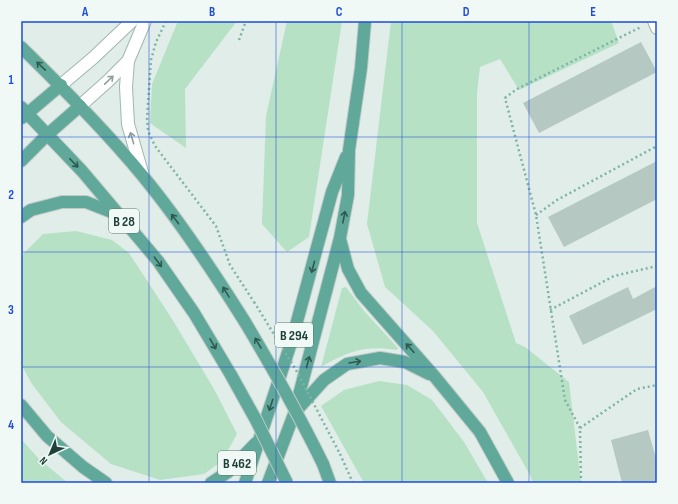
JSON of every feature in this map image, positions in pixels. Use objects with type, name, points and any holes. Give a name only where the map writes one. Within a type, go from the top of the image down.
[{"type":"main road","name":"B 294","points":[[268,483],[294,414],[340,238],[348,196],[349,150],[365,21]]},
{"type":"main road","points":[[21,47],[80,106],[143,176],[207,262],[275,373],[301,420],[323,464],[330,483]]},
{"type":"main road","points":[[23,113],[61,86]]},
{"type":"main road","points":[[21,161],[47,135],[80,106]]},
{"type":"main road","name":"B 28","points":[[23,113],[82,171],[158,261],[190,307],[231,375],[256,420],[287,483]]},
{"type":"main road","name":"B 294","points":[[244,483],[292,340],[332,192],[349,150]]},
{"type":"main road","points":[[21,217],[30,210],[62,202],[86,202],[119,215]]},
{"type":"main road","points":[[340,238],[348,269],[361,293],[436,377],[480,432],[508,483]]},
{"type":"main road","points":[[294,414],[324,380],[347,364],[380,358],[405,362],[436,377]]},
{"type":"main road","points":[[21,405],[47,436],[83,467],[106,483]]},
{"type":"main road","name":"B 462","points":[[211,483],[228,472],[260,439]]},
{"type":"street","points":[[61,86],[94,58],[132,21]]},
{"type":"street","points":[[143,176],[128,124],[126,87],[128,61],[145,21]]},
{"type":"street","points":[[654,21],[657,28]]},
{"type":"street","points":[[80,106],[128,61]]},
{"type":"path","points":[[166,21],[156,42],[151,60],[147,118],[148,131],[155,146],[216,226],[230,265],[296,370],[340,454],[353,483]]},
{"type":"path","points":[[239,40],[246,21]]},
{"type":"path","points":[[581,483],[580,428],[565,400],[536,215],[505,98],[516,89],[642,26]]},
{"type":"path","points":[[536,215],[557,200],[657,146]]},
{"type":"path","points":[[550,310],[614,276],[657,266]]},
{"type":"path","points":[[580,428],[637,389],[657,385]]},
{"type":"green space","points":[[178,21],[237,21],[185,89],[186,148],[150,123],[152,84]]},
{"type":"green space","points":[[287,21],[342,21],[309,237],[287,252],[262,224],[266,116]]},
{"type":"green space","points":[[391,21],[611,21],[619,43],[519,90],[500,59],[480,67],[477,93],[477,223],[516,343],[525,347],[569,382],[581,483],[533,483],[530,475],[483,392],[433,331],[385,287],[367,224]]},
{"type":"green space","points":[[76,231],[112,240],[129,253],[172,319],[214,389],[237,434],[222,461],[204,474],[160,480],[111,464],[61,422],[32,384],[21,364],[21,256],[43,234]]},
{"type":"green space","points":[[346,287],[364,311],[398,348],[397,350],[375,348],[357,351],[340,357],[321,367],[342,288]]},
{"type":"green space","points":[[379,381],[407,385],[432,400],[464,442],[488,483],[364,483],[321,406],[344,390]]},
{"type":"green space","points":[[21,439],[39,459],[68,483],[21,483]]},
{"type":"building","points":[[641,42],[657,72],[539,133],[523,103]]},
{"type":"building","points":[[657,161],[657,199],[564,247],[548,217]]},
{"type":"building","points":[[657,286],[657,309],[583,345],[569,316],[628,287],[633,299]]},
{"type":"building","points":[[648,430],[657,462],[657,483],[622,483],[611,440]]}]
